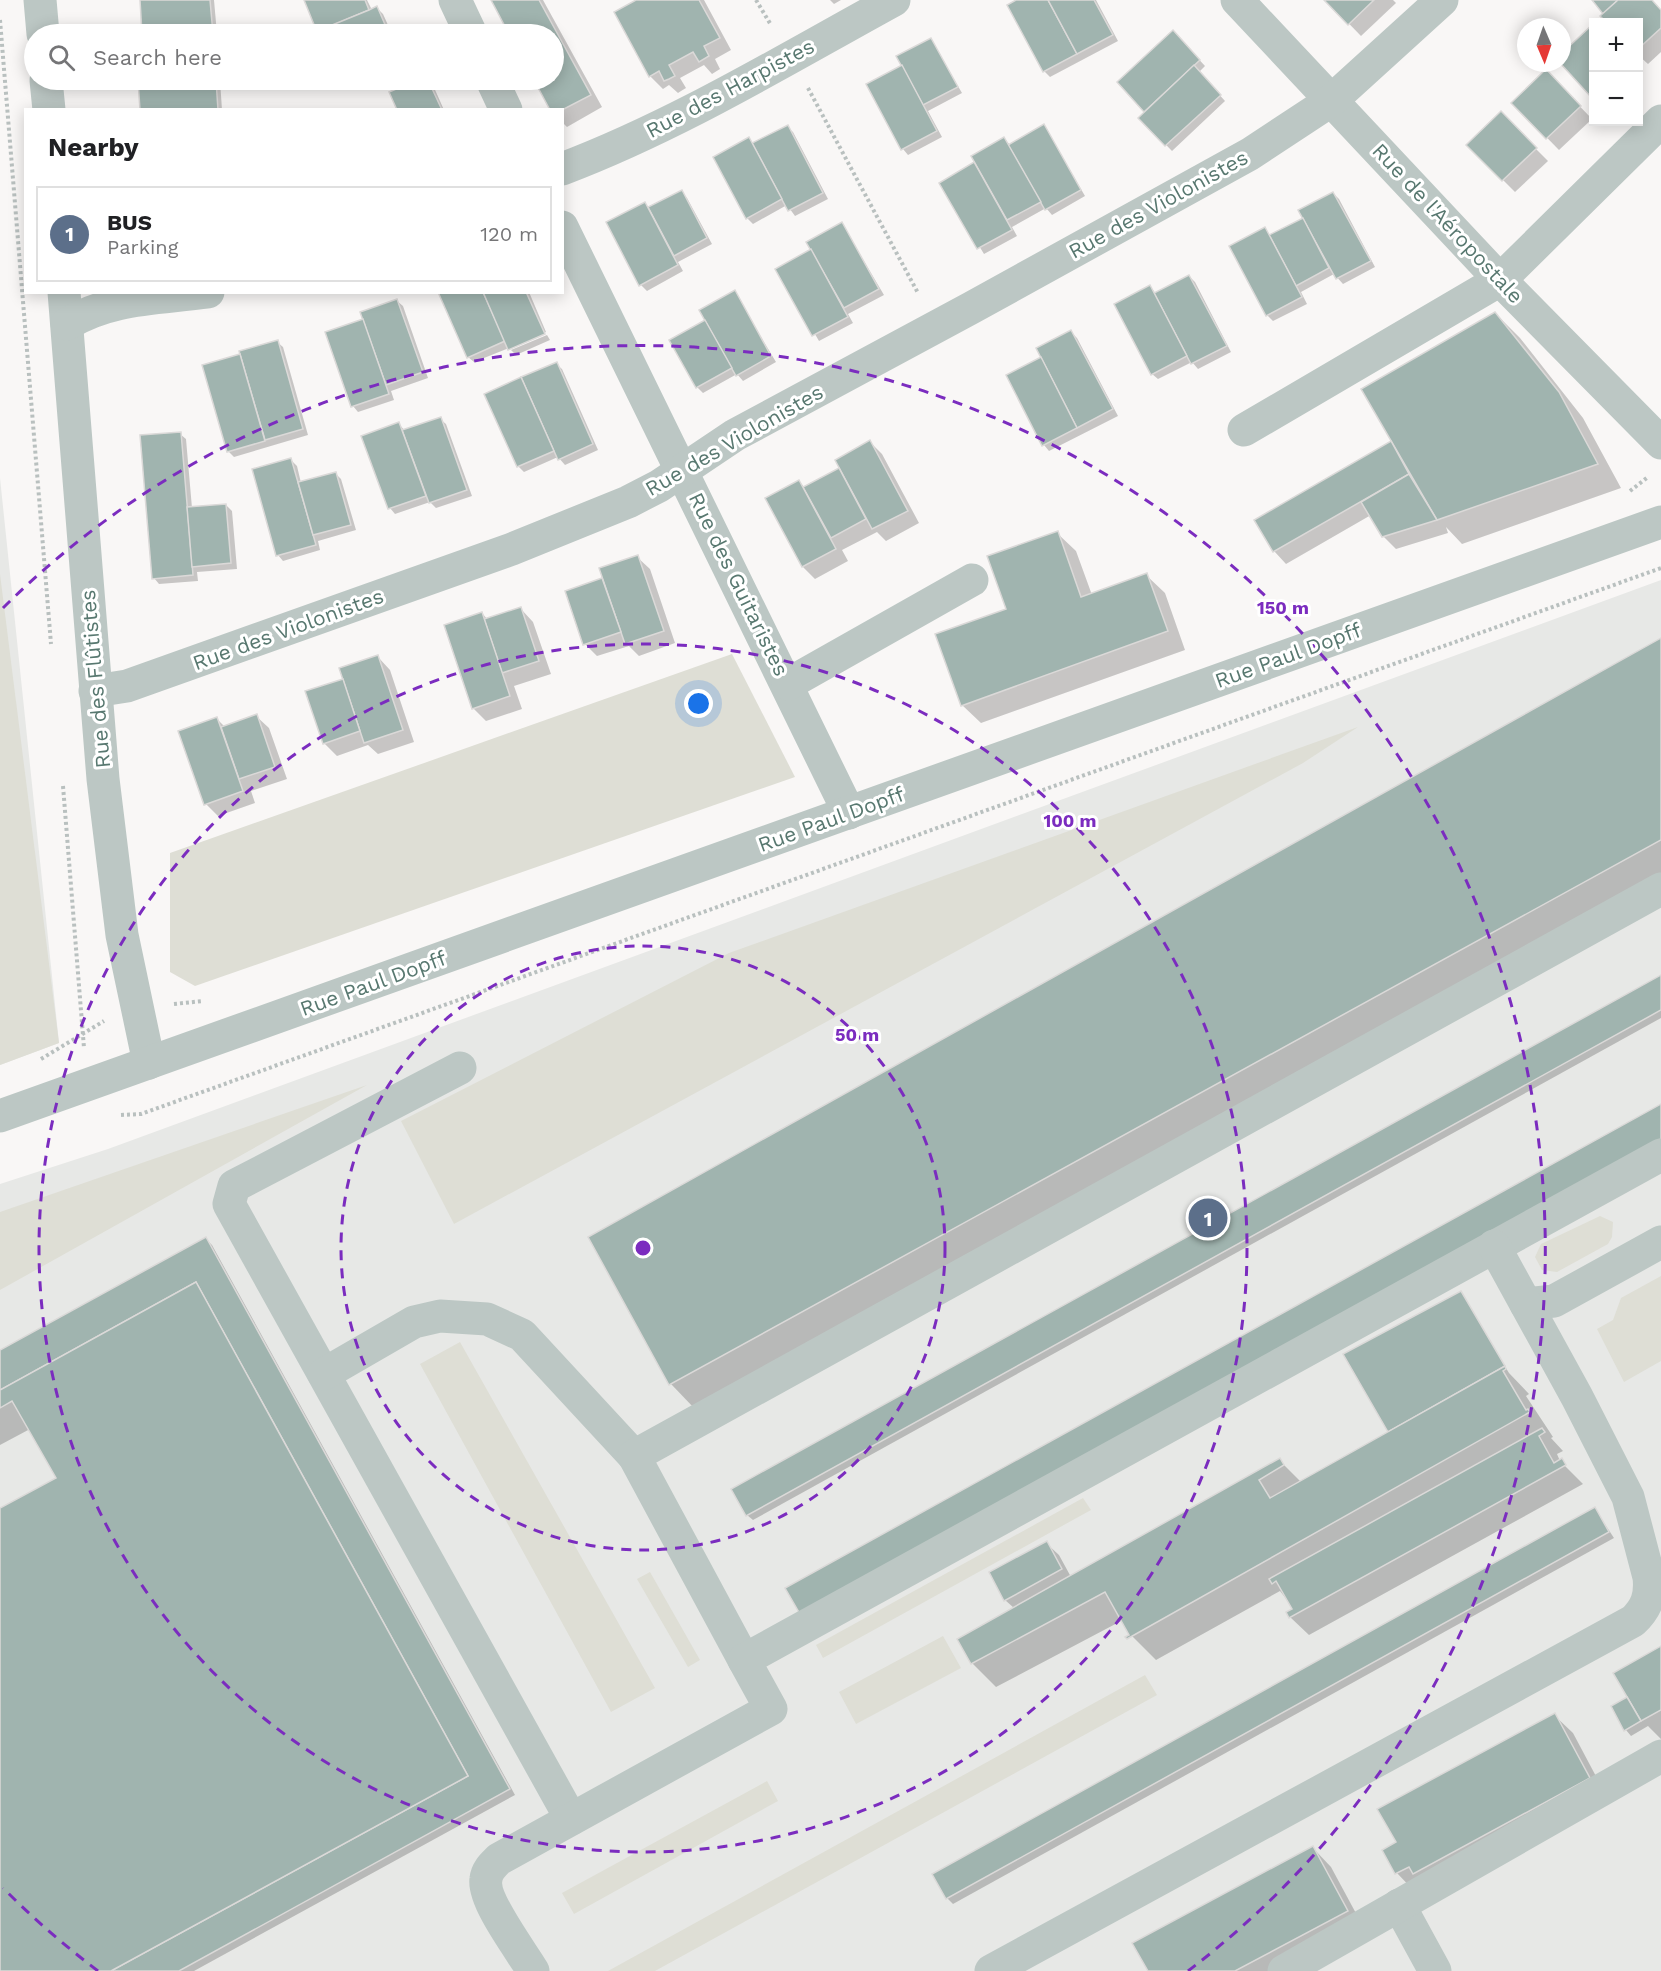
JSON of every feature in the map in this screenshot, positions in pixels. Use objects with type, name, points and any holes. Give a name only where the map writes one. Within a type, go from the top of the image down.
[{"type":"street","points":[[40,0],[42,24]]},
{"type":"street","points":[[455,0],[466,24]]},
{"type":"street","name":"Rue des Harpistes","points":[[564,168],[697,107],[894,0]]},
{"type":"street","name":"Rue de l'Aéropostale","points":[[1237,0],[1500,280],[1661,444]]},
{"type":"street","name":"Rue des Violonistes","points":[[95,691],[127,686],[512,549],[628,502],[683,471],[735,435],[1250,154],[1332,100],[1442,0]]},
{"type":"street","points":[[47,90],[49,108]]},
{"type":"street","points":[[497,90],[505,108]]},
{"type":"street","points":[[1244,430],[1500,280],[1661,121]]},
{"type":"street","name":"Rue des Guitaristes","points":[[564,231],[788,684],[849,813]]},
{"type":"street","name":"Rue des Flûtistes","points":[[64,294],[95,691],[122,935],[150,1063]]},
{"type":"street","points":[[67,324],[96,308],[115,303],[191,294]]},
{"type":"street","name":"Rue Paul Dopff","points":[[0,1116],[1661,522]]},
{"type":"street","points":[[788,684],[972,580]]},
{"type":"street","points":[[634,1456],[1661,889]]},
{"type":"street","points":[[460,1068],[234,1186],[229,1204],[571,1819]]},
{"type":"street","points":[[744,1660],[1661,1155]]},
{"type":"street","points":[[1526,1304],[1554,1301],[1661,1242]]},
{"type":"street","points":[[991,1971],[1623,1627],[1642,1613],[1650,1590],[1649,1577],[1628,1497],[1494,1246]]},
{"type":"street","points":[[324,1374],[414,1322],[440,1316],[487,1318],[522,1335],[634,1456],[771,1709],[499,1859],[490,1868],[486,1878],[488,1897],[533,1971]]},
{"type":"street","points":[[1284,1971],[1661,1756]]},
{"type":"street","points":[[1399,1905],[1435,1971]]},
{"type":"path","points":[[756,0],[791,57],[936,327]]},
{"type":"path","points":[[0,20],[52,645]]},
{"type":"path","points":[[62,774],[88,1085],[96,1117],[141,1114],[1661,568]]},
{"type":"path","points":[[36,1062],[107,1019]]},
{"type":"shaded area","points":[[0,478],[59,1043],[0,1065]]},
{"type":"shaded area","points":[[0,574],[59,1043],[0,1065]]},
{"type":"shaded area","points":[[1661,580],[1661,1971],[0,1971],[0,1184],[108,1149]]},
{"type":"shaded area","points":[[732,654],[795,777],[195,986],[170,972],[170,853]]},
{"type":"shaded area","points":[[1358,727],[1303,763],[454,1224],[401,1121],[729,953]]},
{"type":"shaded area","points":[[367,1085],[0,1290],[0,1212]]},
{"type":"shaded area","points":[[1600,1216],[1613,1222],[1612,1237],[1608,1244],[1557,1272],[1542,1270],[1535,1257],[1541,1244]]},
{"type":"shaded area","points":[[1661,1276],[1661,1361],[1624,1382],[1597,1329],[1613,1320],[1621,1298]]},
{"type":"shaded area","points":[[460,1342],[655,1688],[611,1712],[420,1364]]},
{"type":"shaded area","points":[[1083,1498],[1091,1510],[823,1658],[816,1645]]},
{"type":"shaded area","points":[[650,1572],[700,1660],[688,1667],[637,1579]]},
{"type":"shaded area","points":[[943,1636],[961,1668],[856,1724],[839,1692]]},
{"type":"shaded area","points":[[1145,1675],[1157,1695],[655,1971],[608,1971]]},
{"type":"shaded area","points":[[767,1781],[778,1801],[574,1914],[562,1893]]},
{"type":"building","points":[[140,0],[210,0],[212,24],[141,24]]},
{"type":"building","points":[[304,0],[365,0],[369,10],[336,24],[314,24]]},
{"type":"building","points":[[491,0],[539,0],[552,24],[504,24]]},
{"type":"building","points":[[636,0],[699,0],[720,38],[704,46],[709,56],[699,62],[693,52],[669,65],[675,76],[664,81],[659,71],[649,77],[614,12]]},
{"type":"building","points":[[1016,0],[1048,0],[1077,54],[1043,72],[1007,5]]},
{"type":"building","points":[[1048,0],[1094,0],[1113,35],[1077,54]]},
{"type":"building","points":[[1324,0],[1374,0],[1348,25]]},
{"type":"building","points":[[1592,0],[1618,0],[1603,14]]},
{"type":"building","points":[[1618,0],[1652,0],[1661,10],[1661,28],[1643,44],[1643,18],[1602,18],[1600,16]]},
{"type":"building","points":[[377,6],[385,24],[335,24]]},
{"type":"building","points":[[1589,28],[1589,95],[1568,72],[1571,72],[1571,45]]},
{"type":"building","points":[[1173,30],[1200,60],[1144,112],[1117,82]]},
{"type":"building","points":[[931,38],[958,87],[923,105],[896,56]]},
{"type":"building","points":[[564,46],[591,95],[564,109],[549,108],[539,90],[564,90]]},
{"type":"building","points":[[902,65],[937,131],[901,150],[866,84]]},
{"type":"building","points":[[1194,65],[1221,95],[1165,146],[1138,118]]},
{"type":"building","points":[[1543,72],[1549,72],[1581,106],[1546,139],[1511,103]]},
{"type":"building","points":[[139,90],[217,90],[218,108],[140,108]]},
{"type":"building","points":[[433,90],[441,108],[396,108],[389,92]]},
{"type":"building","points":[[1501,111],[1537,148],[1502,181],[1466,145]]},
{"type":"building","points":[[1044,124],[1081,190],[1045,210],[1008,145]]},
{"type":"building","points":[[788,125],[823,193],[788,211],[752,143]]},
{"type":"building","points":[[749,137],[782,199],[746,219],[713,157]]},
{"type":"building","points":[[1004,137],[1041,202],[1007,220],[971,156]]},
{"type":"building","points":[[974,162],[1012,230],[977,249],[939,183]]},
{"type":"building","points":[[682,190],[707,238],[674,256],[648,207]]},
{"type":"building","points":[[1333,192],[1371,261],[1336,279],[1298,210]]},
{"type":"building","points":[[645,202],[678,265],[639,286],[606,222]]},
{"type":"building","points":[[1303,218],[1329,268],[1296,286],[1269,235]]},
{"type":"building","points":[[842,222],[879,289],[844,308],[806,242]]},
{"type":"building","points":[[1265,227],[1302,297],[1266,316],[1229,246]]},
{"type":"building","points":[[811,249],[848,317],[812,336],[775,269]]},
{"type":"building","points":[[1189,275],[1227,346],[1191,364],[1154,293]]},
{"type":"building","points":[[1150,285],[1187,356],[1151,375],[1114,304]]},
{"type":"building","points":[[735,290],[771,356],[736,376],[699,310]]},
{"type":"building","points":[[439,294],[484,294],[505,341],[467,358]]},
{"type":"building","points":[[484,294],[527,294],[545,334],[508,350]]},
{"type":"building","points":[[397,299],[423,372],[386,385],[360,312]]},
{"type":"building","points":[[1495,312],[1559,392],[1598,464],[1437,520],[1361,389]]},
{"type":"building","points":[[363,319],[389,394],[351,407],[325,332]]},
{"type":"building","points":[[705,320],[732,368],[696,388],[669,340]]},
{"type":"building","points":[[1071,330],[1113,409],[1077,428],[1036,348]]},
{"type":"building","points":[[278,340],[303,429],[265,440],[239,351]]},
{"type":"building","points":[[240,354],[265,441],[227,452],[202,365]]},
{"type":"building","points":[[1041,357],[1077,428],[1042,446],[1006,375]]},
{"type":"building","points":[[557,362],[593,444],[558,460],[521,377]]},
{"type":"building","points":[[521,377],[554,451],[517,467],[484,394]]},
{"type":"building","points":[[441,417],[467,490],[429,503],[402,430]]},
{"type":"building","points":[[399,422],[426,496],[388,509],[361,436]]},
{"type":"building","points":[[181,432],[193,575],[152,579],[140,435]]},
{"type":"building","points":[[870,440],[908,511],[872,529],[835,460]]},
{"type":"building","points":[[1391,441],[1409,474],[1273,552],[1254,520]]},
{"type":"building","points":[[291,458],[316,545],[276,556],[252,469]]},
{"type":"building","points":[[839,468],[866,519],[831,538],[803,487]]},
{"type":"building","points":[[336,472],[351,525],[313,535],[298,482]]},
{"type":"building","points":[[1409,474],[1437,520],[1382,537],[1361,502]]},
{"type":"building","points":[[799,480],[836,549],[802,567],[765,498]]},
{"type":"building","points":[[226,504],[231,563],[192,567],[187,507]]},
{"type":"building","points":[[1058,531],[1081,597],[1147,573],[1168,631],[961,706],[935,634],[1006,609],[987,556]]},
{"type":"building","points":[[638,555],[664,631],[625,644],[599,568]]},
{"type":"building","points":[[602,578],[621,632],[583,645],[565,591]]},
{"type":"building","points":[[521,607],[539,661],[502,673],[484,619]]},
{"type":"building","points":[[482,612],[510,696],[472,709],[444,625]]},
{"type":"building","points":[[1661,638],[1661,840],[669,1385],[588,1237]]},
{"type":"building","points":[[378,655],[403,730],[364,743],[339,668]]},
{"type":"building","points":[[343,679],[360,731],[323,744],[305,691]]},
{"type":"building","points":[[257,714],[275,767],[239,779],[221,727]]},
{"type":"building","points":[[217,717],[243,791],[204,805],[178,731]]},
{"type":"building","points":[[1661,975],[1661,1010],[746,1516],[731,1489]]},
{"type":"building","points":[[1661,1104],[1661,1139],[800,1614],[785,1588]]},
{"type":"building","points":[[206,1237],[510,1789],[179,1971],[111,1971],[468,1776],[196,1282],[0,1390],[0,1350]]},
{"type":"building","points":[[196,1282],[468,1776],[111,1971],[0,1971],[0,1508],[56,1478],[12,1401],[0,1408],[0,1390]]},
{"type":"building","points":[[1461,1291],[1505,1366],[1388,1432],[1343,1354]]},
{"type":"building","points":[[1505,1366],[1506,1369],[1503,1371],[1526,1410],[1530,1412],[1127,1639],[1125,1637],[1129,1635],[1105,1592],[971,1664],[957,1639],[1280,1458],[1284,1465],[1259,1480],[1270,1498]]},
{"type":"building","points":[[1542,1428],[1545,1432],[1539,1436],[1554,1463],[1562,1458],[1566,1465],[1289,1618],[1286,1612],[1292,1609],[1276,1581],[1272,1584],[1269,1579]]},
{"type":"building","points":[[1595,1507],[1609,1532],[946,1899],[932,1874]]},
{"type":"building","points":[[1047,1541],[1062,1569],[1004,1601],[989,1572]]},
{"type":"building","points":[[1661,1646],[1661,1710],[1641,1721],[1613,1673]]},
{"type":"building","points":[[1627,1697],[1641,1721],[1624,1731],[1611,1706]]},
{"type":"building","points":[[1555,1713],[1590,1778],[1413,1874],[1409,1867],[1395,1874],[1382,1850],[1396,1842],[1377,1809]]},
{"type":"building","points":[[1313,1846],[1348,1911],[1235,1971],[1148,1971],[1132,1943]]},
{"type":"place","name":"BUS","points":[[1208,1218]]}]
